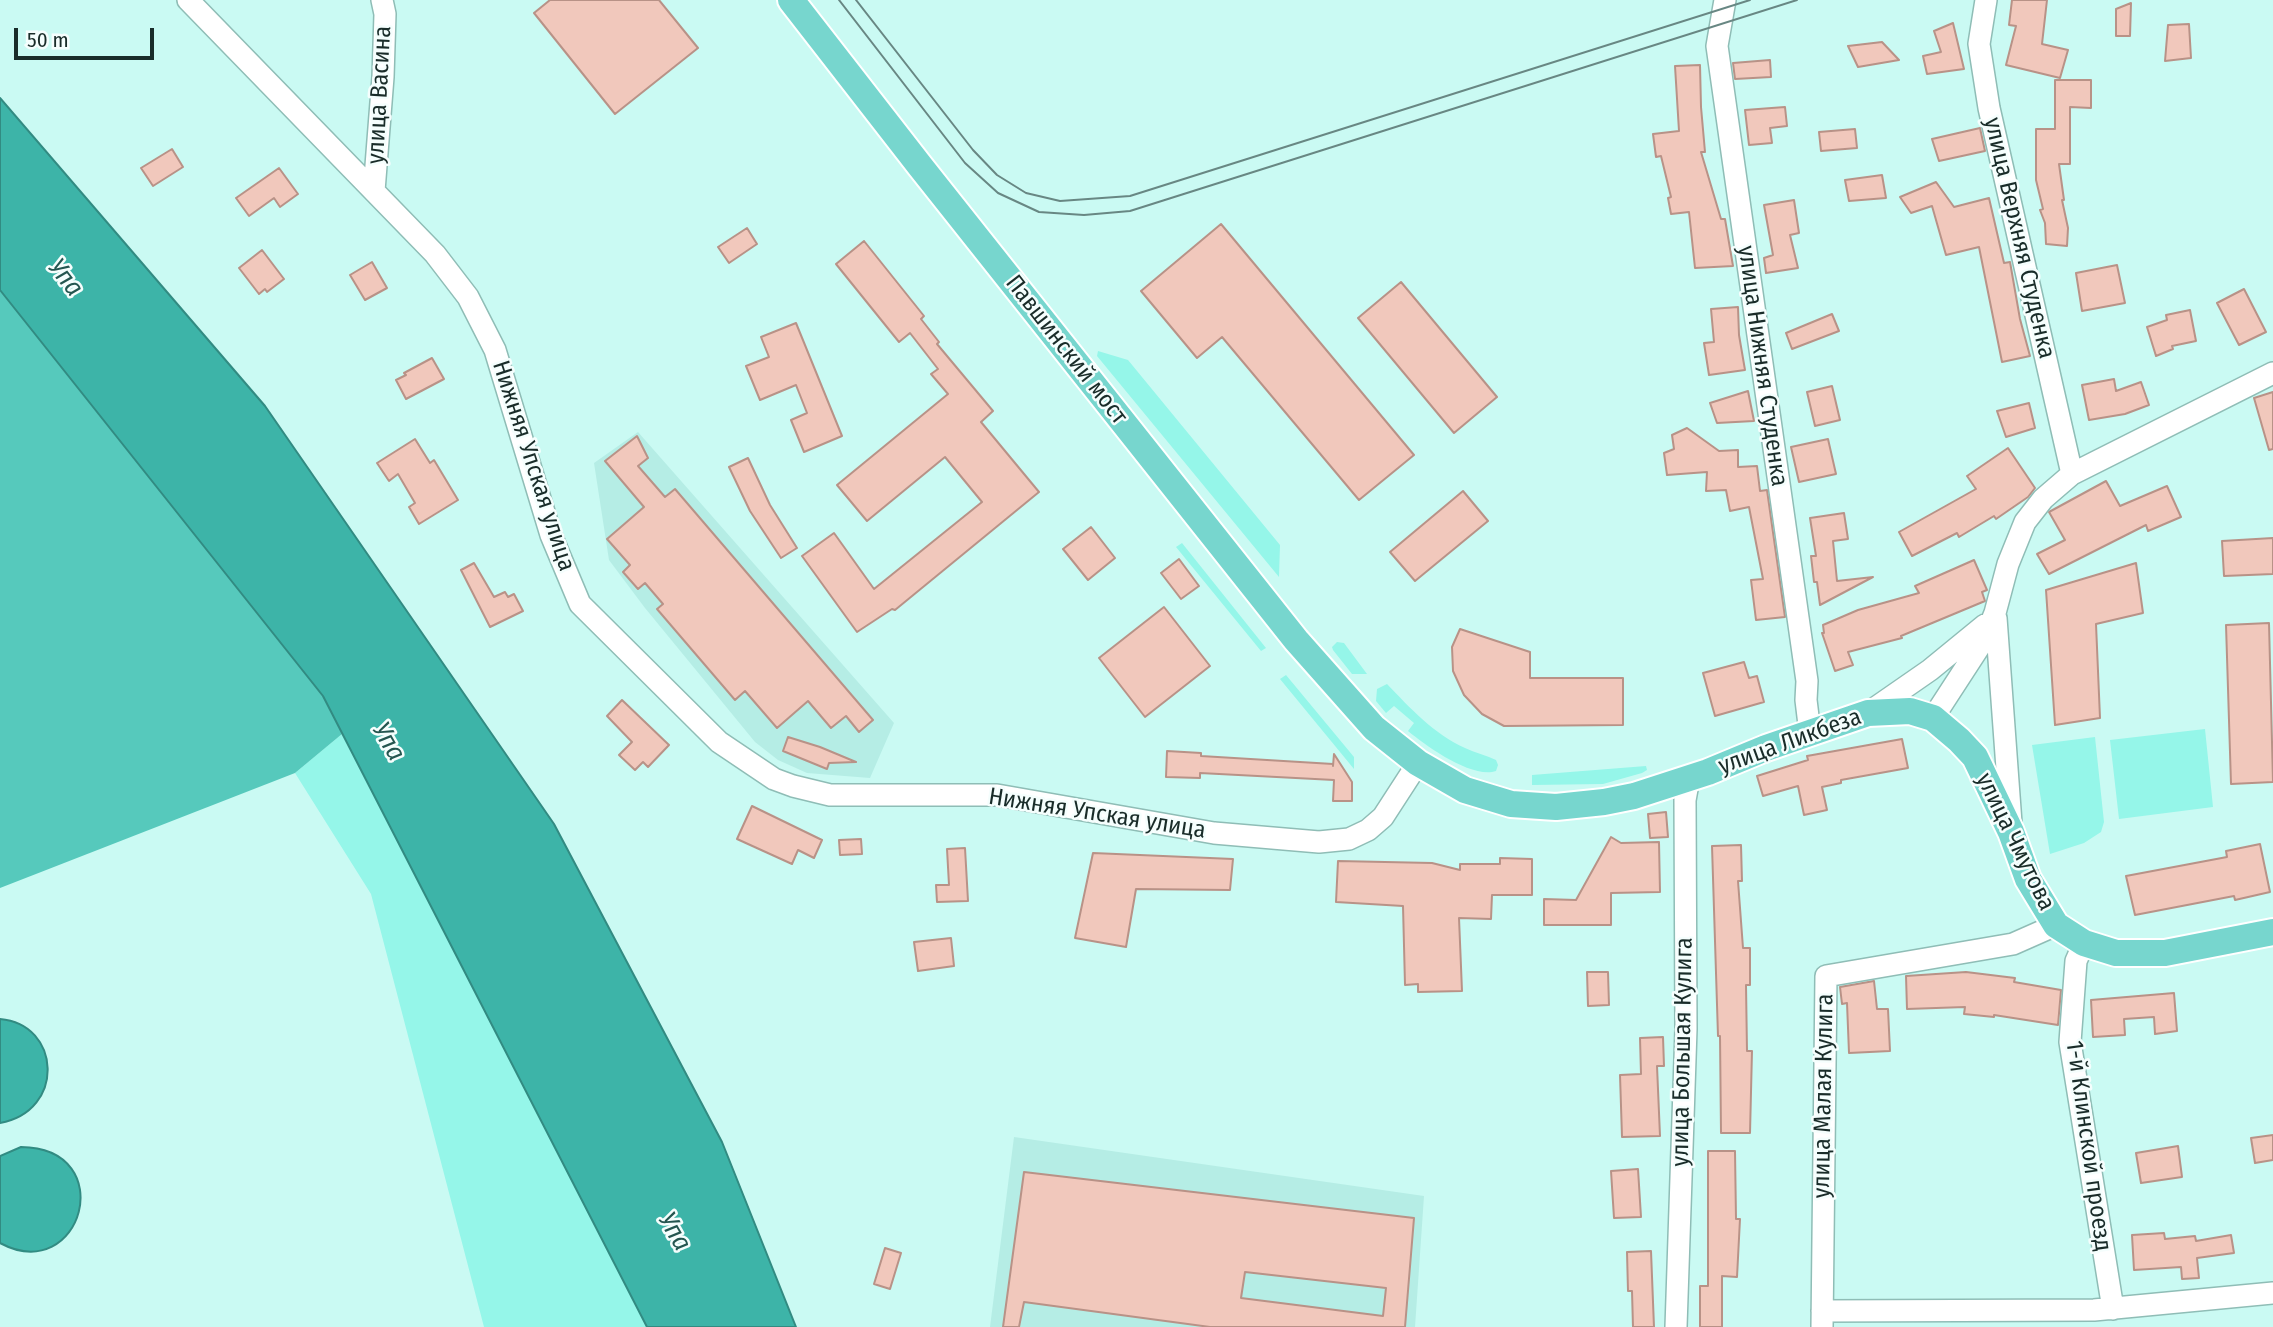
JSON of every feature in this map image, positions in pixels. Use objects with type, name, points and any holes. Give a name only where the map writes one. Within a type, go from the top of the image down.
[{"type":"main road","name":"Павшинский мост","points":[[792,0],[1121,420],[1344,696]]},
{"type":"main road","name":"улица Ликбеза","points":[[1344,696],[1374,728],[1419,763],[1465,790],[1511,804],[1556,807],[1634,796],[1868,713],[1910,711],[1933,718]]},
{"type":"main road","name":"улица Чмутова","points":[[1933,718],[1975,757],[2011,832],[2028,879],[2056,925],[2084,943],[2116,953],[2165,953],[2273,932]]},
{"type":"street","name":"Нижняя Упская улица","points":[[188,0],[435,254],[468,297],[495,350],[551,535],[580,604],[719,742],[774,779],[830,795],[997,795],[1214,833],[1319,842],[1349,839],[1368,830],[1383,817],[1419,763]]},
{"type":"street","name":"улица Васина","points":[[374,191],[383,77],[385,14],[382,0]]},
{"type":"street","name":"улица Нижняя Cтуденкa","points":[[1725,0],[1717,46],[1807,681],[1810,733]]},
{"type":"street","name":"улица Верхняя Студенка","points":[[1986,0],[1979,44],[1989,107],[2072,474]]},
{"type":"street","points":[[1933,718],[1977,652],[1995,613],[2008,564],[2025,522],[2043,499],[2072,474],[2273,373]]},
{"type":"street","points":[[1868,713],[1950,655],[1984,627],[1995,613]]},
{"type":"street","points":[[1995,613],[2011,832]]},
{"type":"street","name":"улица Большая Кулига","points":[[1676,1327],[1686,1029],[1685,800],[1689,778]]},
{"type":"street","name":"улица Малая Кулига","points":[[1822,1319],[1826,976],[2013,944],[2056,925]]},
{"type":"street","name":"1-й Клинской проезд","points":[[2084,943],[2076,961],[2070,1042],[2113,1309]]},
{"type":"street","points":[[1822,1319],[2113,1309],[2273,1293]]},
{"type":"shaded area","points":[[1098,351],[1128,360],[1280,545],[1279,577],[1097,356]]},
{"type":"shaded area","points":[[638,432],[894,723],[870,778],[807,773],[778,760],[755,742],[609,560],[594,463]]},
{"type":"shaded area","points":[[1182,543],[1266,648],[1261,651],[1176,547]]},
{"type":"shaded area","points":[[1337,642],[1344,643],[1367,674],[1352,674],[1333,650],[1332,647]]},
{"type":"shaded area","points":[[1286,675],[1354,757],[1354,769],[1280,679]]},
{"type":"shaded area","points":[[1387,684],[1423,720],[1443,735],[1465,748],[1496,760],[1496,771],[1486,772],[1462,766],[1408,731],[1414,723],[1394,706],[1386,713],[1376,701],[1377,689]]},
{"type":"shaded area","points":[[2205,729],[2213,807],[2119,819],[2110,740]]},
{"type":"shaded area","points":[[342,734],[647,1327],[484,1327],[371,894],[295,773]]},
{"type":"shaded area","points":[[2095,737],[2104,822],[2101,832],[2084,843],[2050,854],[2032,745]]},
{"type":"shaded area","points":[[1646,766],[1647,770],[1642,773],[1603,784],[1532,785],[1532,775]]},
{"type":"shaded area","points":[[1014,1137],[1424,1196],[1415,1327],[990,1327]]},
{"type":"green space","points":[[0,290],[323,696],[342,734],[295,773],[0,888]]},
{"type":"water","name":"Упа","points":[[0,98],[265,406],[554,824],[722,1142],[796,1327],[647,1327],[323,696],[0,290]]},
{"type":"water","points":[[0,1019],[20,1024],[35,1036],[44,1051],[48,1068],[45,1086],[36,1102],[21,1115],[0,1123]]},
{"type":"water","points":[[21,1147],[52,1153],[71,1169],[80,1189],[79,1212],[69,1232],[52,1247],[29,1252],[0,1243],[0,1156]]},
{"type":"building","points":[[550,0],[659,0],[698,48],[615,114],[534,13]]},
{"type":"building","points":[[2012,0],[2047,0],[2042,44],[2068,50],[2060,78],[2006,65],[2016,26],[2009,25]]},
{"type":"building","points":[[2131,3],[2130,36],[2116,36],[2116,9]]},
{"type":"building","points":[[1953,23],[1964,69],[1927,74],[1923,56],[1941,52],[1934,31]]},
{"type":"building","points":[[2189,24],[2191,58],[2165,61],[2168,25]]},
{"type":"building","points":[[1882,42],[1899,60],[1858,67],[1848,46]]},
{"type":"building","points":[[1770,60],[1771,77],[1735,79],[1733,63]]},
{"type":"building","points":[[1700,65],[1705,152],[1701,152],[1721,219],[1725,219],[1733,266],[1695,268],[1689,212],[1671,214],[1668,198],[1671,197],[1661,156],[1656,157],[1653,134],[1679,131],[1675,66]]},
{"type":"building","points":[[2055,80],[2091,80],[2091,108],[2070,107],[2070,164],[2059,164],[2068,228],[2067,246],[2046,244],[2045,223],[2040,210],[2043,209],[2036,180],[2036,129],[2055,129]]},
{"type":"building","points":[[1785,107],[1787,126],[1770,128],[1772,143],[1749,145],[1745,110]]},
{"type":"building","points":[[1980,128],[1985,151],[1939,161],[1932,139]]},
{"type":"building","points":[[1855,129],[1857,148],[1821,151],[1819,132]]},
{"type":"building","points":[[172,149],[183,167],[153,186],[141,168]]},
{"type":"building","points":[[279,168],[298,194],[280,207],[274,198],[249,216],[236,198]]},
{"type":"building","points":[[1882,175],[1886,198],[1849,201],[1845,180]]},
{"type":"building","points":[[1936,182],[1954,207],[1989,198],[2004,263],[2010,262],[2030,356],[2002,362],[1979,247],[1946,255],[1932,206],[1911,213],[1900,197]]},
{"type":"building","points":[[1794,200],[1799,233],[1790,235],[1798,268],[1766,273],[1764,258],[1773,255],[1764,205]]},
{"type":"building","points":[[1221,224],[1414,455],[1359,500],[1222,337],[1197,358],[1141,291]]},
{"type":"building","points":[[747,228],[757,244],[729,263],[718,247]]},
{"type":"building","points":[[864,241],[924,316],[921,319],[939,342],[937,344],[993,411],[981,422],[1039,492],[895,610],[892,609],[857,632],[802,556],[834,533],[874,589],[982,502],[945,457],[867,521],[837,485],[948,394],[931,374],[938,369],[910,333],[899,342],[836,264]]},
{"type":"building","points":[[262,250],[284,279],[267,292],[265,289],[259,294],[239,268]]},
{"type":"building","points":[[372,262],[387,288],[365,300],[350,275]]},
{"type":"building","points":[[2117,265],[2125,303],[2082,311],[2076,273]]},
{"type":"building","points":[[1401,282],[1497,397],[1454,433],[1358,318]]},
{"type":"building","points":[[2244,289],[2266,332],[2239,345],[2217,303]]},
{"type":"building","points":[[1738,307],[1745,370],[1709,375],[1704,343],[1714,342],[1711,309]]},
{"type":"building","points":[[2190,310],[2196,341],[2172,346],[2173,349],[2156,356],[2147,327],[2167,320],[2166,315]]},
{"type":"building","points":[[1832,314],[1839,331],[1792,349],[1786,333]]},
{"type":"building","points":[[796,323],[842,436],[804,452],[791,420],[807,413],[796,385],[760,400],[746,366],[769,357],[761,337]]},
{"type":"building","points":[[432,358],[444,379],[406,399],[396,380]]},
{"type":"building","points":[[2114,379],[2116,391],[2141,382],[2149,405],[2125,414],[2089,420],[2082,385]]},
{"type":"building","points":[[1832,386],[1840,420],[1815,426],[1807,392]]},
{"type":"building","points":[[1748,391],[1754,421],[1717,423],[1710,403]]},
{"type":"building","points":[[2273,392],[2273,449],[2269,450],[2254,398]]},
{"type":"building","points":[[2029,403],[2035,428],[2006,437],[1997,411]]},
{"type":"building","points":[[1687,428],[1719,451],[1738,450],[1738,467],[1757,466],[1760,491],[1767,490],[1785,617],[1756,620],[1751,580],[1763,579],[1749,507],[1730,511],[1726,490],[1706,491],[1707,472],[1667,475],[1664,453],[1674,449],[1672,435]]},
{"type":"building","points":[[637,436],[648,458],[638,466],[665,497],[675,489],[873,720],[859,732],[846,716],[831,728],[808,701],[777,728],[745,691],[735,700],[657,609],[663,604],[645,583],[638,589],[623,572],[630,565],[607,539],[644,507],[605,461]]},
{"type":"building","points":[[415,439],[430,463],[434,460],[458,500],[419,524],[409,507],[415,503],[398,474],[389,481],[377,463]]},
{"type":"building","points":[[1828,439],[1836,474],[1799,482],[1791,447]]},
{"type":"building","points":[[2008,448],[2035,488],[2028,497],[1996,519],[1994,516],[1959,537],[1957,533],[1912,556],[1899,532],[1976,489],[1967,476]]},
{"type":"building","points":[[748,458],[770,505],[797,548],[781,558],[750,511],[729,467]]},
{"type":"building","points":[[2106,481],[2120,506],[2167,486],[2181,517],[2148,531],[2146,525],[2049,574],[2037,554],[2065,540],[2049,512]]},
{"type":"building","points":[[1463,491],[1488,521],[1415,581],[1390,552]]},
{"type":"building","points":[[1844,513],[1848,539],[1833,541],[1837,581],[1873,577],[1820,605],[1811,556],[1816,556],[1810,518]]},
{"type":"building","points":[[1091,527],[1115,558],[1088,580],[1063,549]]},
{"type":"building","points":[[2273,538],[2273,574],[2224,576],[2222,541]]},
{"type":"building","points":[[1179,559],[1199,586],[1181,599],[1161,573]]},
{"type":"building","points":[[1974,560],[1987,590],[1982,592],[1985,601],[1901,636],[1902,638],[1848,652],[1853,665],[1835,671],[1822,633],[1823,625],[1858,610],[1919,593],[1915,586]]},
{"type":"building","points":[[474,563],[494,597],[505,592],[508,597],[514,594],[523,611],[490,627],[461,570]]},
{"type":"building","points":[[2136,563],[2143,613],[2096,624],[2100,718],[2055,725],[2046,590]]},
{"type":"building","points":[[1164,607],[1210,666],[1145,717],[1099,658]]},
{"type":"building","points":[[2269,623],[2273,782],[2231,784],[2226,625]]},
{"type":"building","points":[[1460,629],[1530,652],[1530,678],[1623,678],[1623,725],[1504,726],[1482,714],[1464,695],[1453,671],[1452,647]]},
{"type":"building","points":[[1744,662],[1749,678],[1757,676],[1764,702],[1715,716],[1703,673]]},
{"type":"building","points":[[622,700],[669,745],[648,767],[643,762],[635,770],[619,755],[632,742],[607,716]]},
{"type":"building","points":[[788,737],[856,762],[829,763],[827,769],[783,751]]},
{"type":"building","points":[[1902,739],[1908,768],[1841,780],[1841,783],[1822,787],[1827,810],[1804,815],[1798,786],[1763,796],[1757,776],[1808,760],[1807,756]]},
{"type":"building","points":[[1167,751],[1333,766],[1334,754],[1352,782],[1352,801],[1333,801],[1334,780],[1200,773],[1200,778],[1166,777]]},
{"type":"building","points":[[752,806],[822,840],[814,858],[798,850],[792,864],[737,839]]},
{"type":"building","points":[[1666,812],[1668,837],[1650,838],[1648,814]]},
{"type":"building","points":[[1611,837],[1621,843],[1659,842],[1660,892],[1611,893],[1611,925],[1544,925],[1544,899],[1576,900]]},
{"type":"building","points":[[861,839],[862,854],[840,855],[839,840]]},
{"type":"building","points":[[2260,844],[2270,892],[2235,900],[2234,896],[2135,915],[2126,876],[2227,857],[2226,851]]},
{"type":"building","points":[[1741,845],[1742,881],[1738,881],[1743,948],[1750,948],[1750,985],[1746,985],[1747,1051],[1752,1051],[1750,1133],[1721,1133],[1712,846]]},
{"type":"building","points":[[965,848],[968,901],[937,902],[936,885],[949,885],[947,849]]},
{"type":"building","points":[[1093,853],[1233,859],[1230,890],[1136,889],[1126,947],[1075,938]]},
{"type":"building","points":[[1500,858],[1532,859],[1532,895],[1492,895],[1491,919],[1459,918],[1462,991],[1418,992],[1418,984],[1405,985],[1403,906],[1336,902],[1338,861],[1432,863],[1460,870],[1460,864],[1500,864]]},
{"type":"building","points":[[951,938],[954,966],[918,971],[914,942]]},
{"type":"building","points":[[1587,972],[1608,972],[1609,1005],[1588,1006]]},
{"type":"building","points":[[1966,972],[2015,978],[2014,982],[2061,990],[2058,1025],[1994,1015],[1964,1014],[1965,1007],[1907,1009],[1906,976]]},
{"type":"building","points":[[1874,981],[1877,1009],[1888,1009],[1890,1051],[1849,1053],[1847,1003],[1842,1004],[1840,987]]},
{"type":"building","points":[[2174,993],[2177,1031],[2155,1034],[2154,1017],[2124,1019],[2125,1035],[2093,1037],[2091,1000]]},
{"type":"building","points":[[1663,1037],[1664,1066],[1657,1066],[1660,1136],[1622,1137],[1620,1075],[1641,1074],[1640,1038]]},
{"type":"building","points":[[2273,1135],[2273,1160],[2255,1163],[2251,1138]]},
{"type":"building","points":[[2178,1146],[2182,1177],[2141,1183],[2136,1153]]},
{"type":"building","points":[[1708,1151],[1735,1151],[1736,1219],[1740,1219],[1737,1277],[1722,1276],[1722,1327],[1700,1327],[1700,1286],[1708,1286]]},
{"type":"building","points":[[1638,1169],[1641,1217],[1614,1218],[1611,1171]]},
{"type":"building","points":[[1024,1172],[1414,1218],[1405,1327],[1210,1327],[1024,1302],[1019,1327],[1003,1327]],"holes":[[[1245,1272],[1386,1288],[1383,1316],[1241,1298]]]},
{"type":"building","points":[[2164,1233],[2165,1239],[2195,1236],[2196,1241],[2231,1235],[2234,1253],[2197,1258],[2199,1278],[2182,1279],[2181,1267],[2134,1270],[2132,1235]]},
{"type":"building","points":[[885,1248],[901,1253],[890,1289],[874,1284]]},
{"type":"building","points":[[1651,1251],[1654,1327],[1633,1327],[1632,1291],[1628,1291],[1627,1252]]},
{"type":"tram line","points":[[839,0],[965,163],[998,193],[1039,212],[1084,215],[1130,211],[1797,0]]},
{"type":"tram line","points":[[856,0],[973,150],[997,175],[1026,193],[1060,201],[1130,196],[1750,0]]}]
